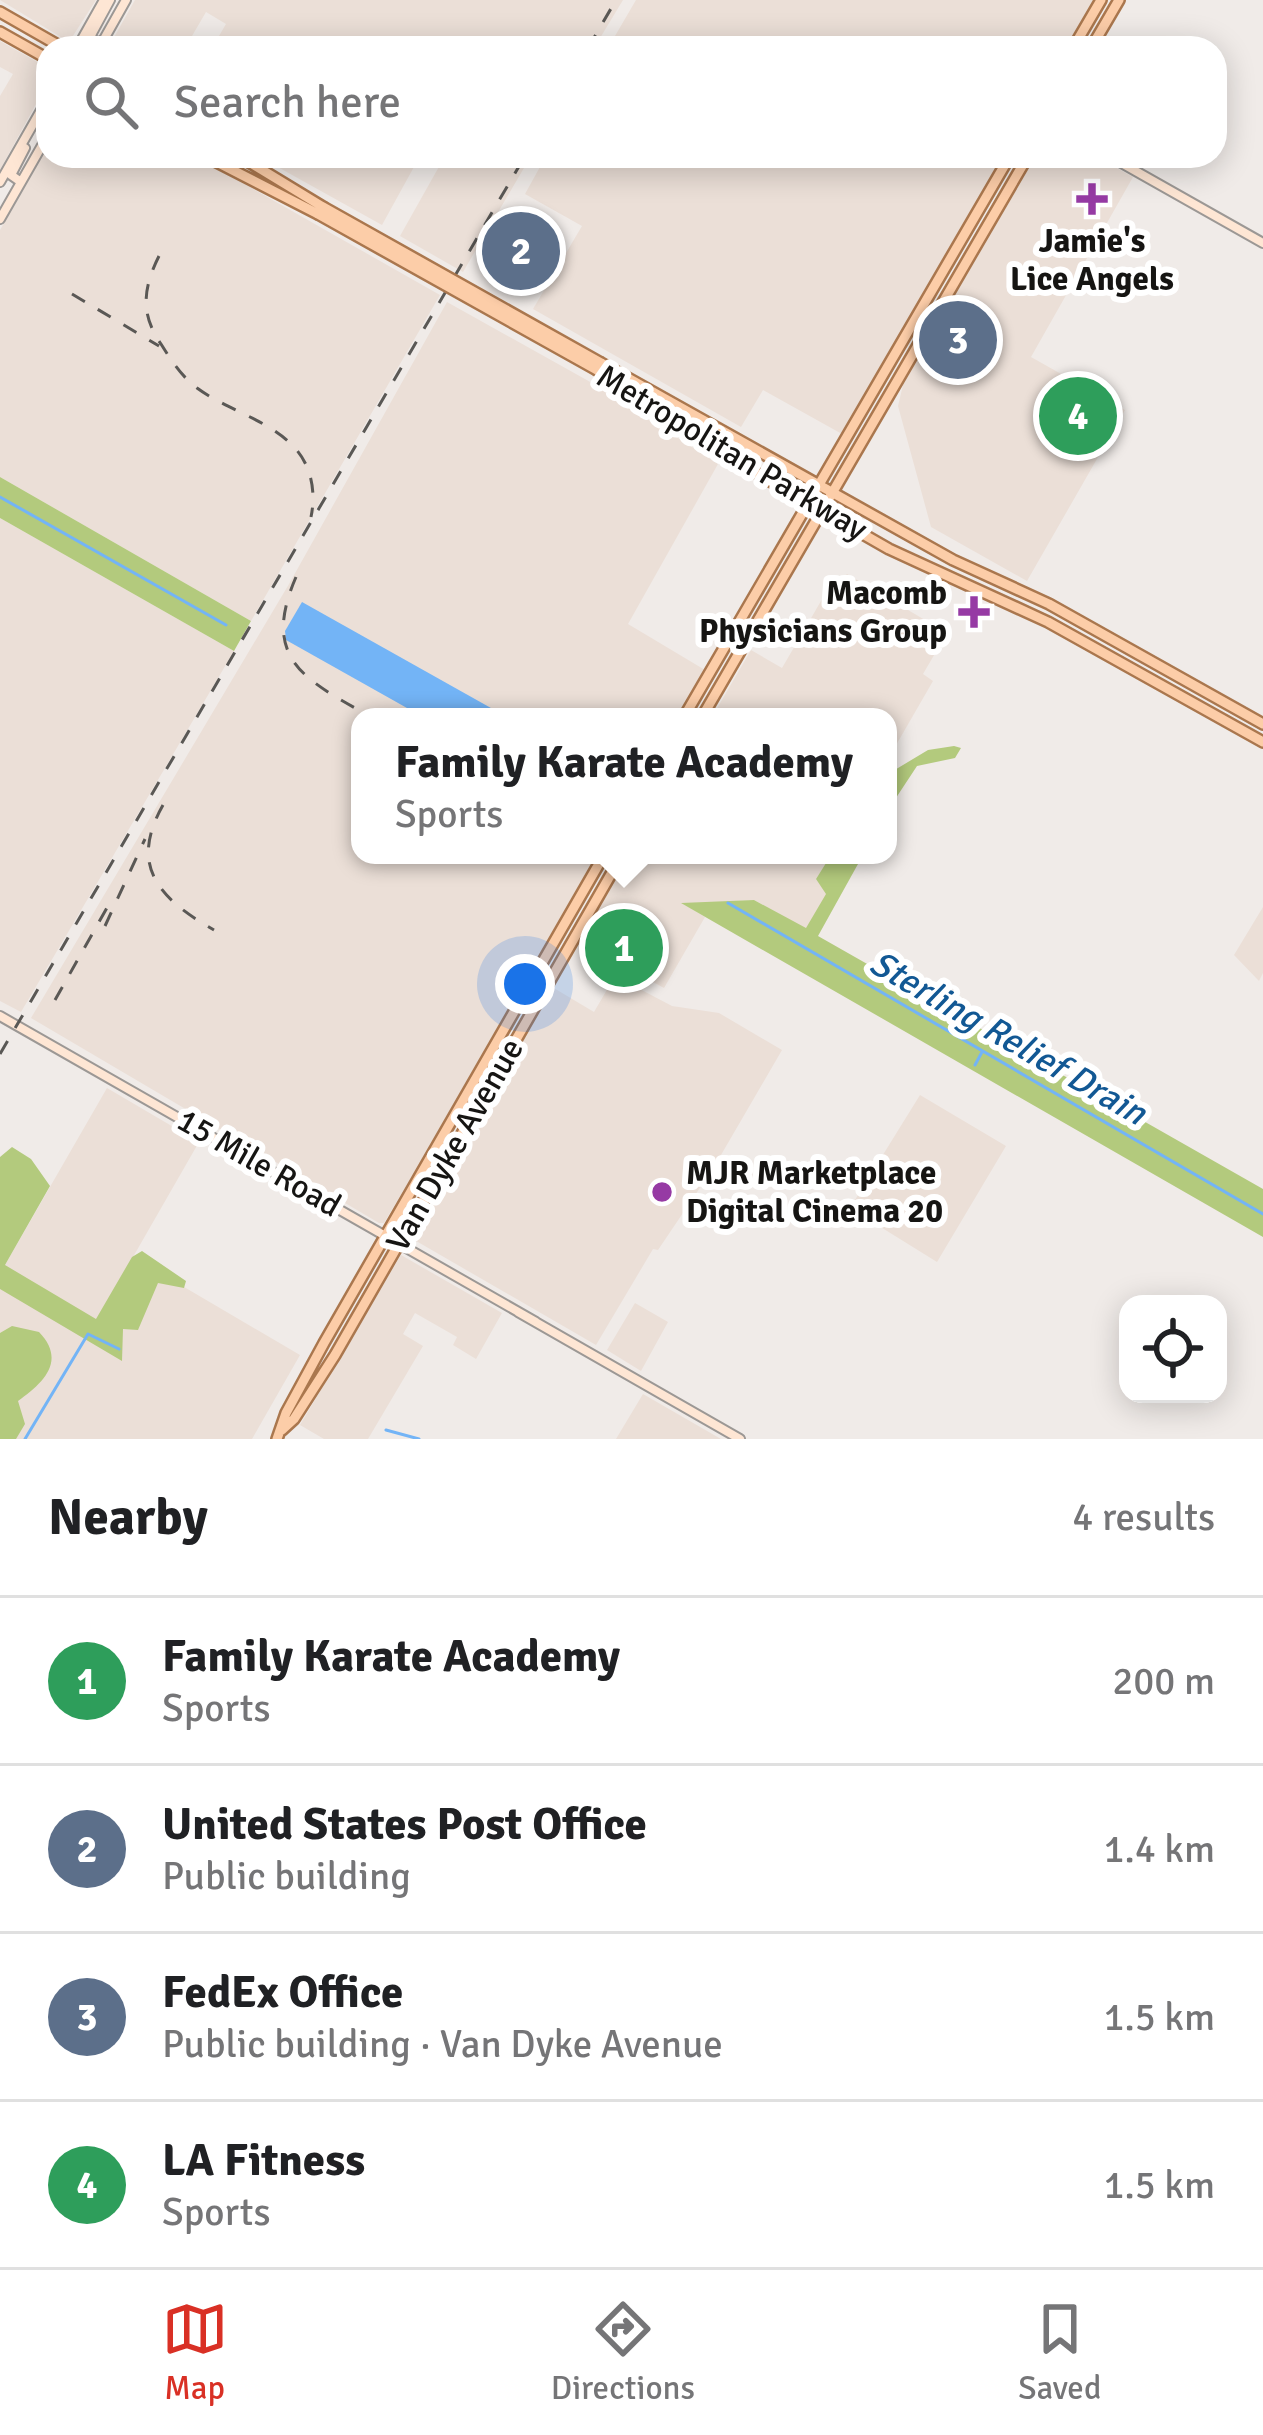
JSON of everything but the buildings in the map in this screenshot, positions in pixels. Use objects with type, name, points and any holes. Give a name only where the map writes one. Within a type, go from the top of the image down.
[{"type":"main road","points":[[91,36],[107,0]]},
{"type":"main road","points":[[84,36],[107,0]]},
{"type":"main road","points":[[106,36],[123,0]]},
{"type":"main road","points":[[1080,36],[1101,0]]},
{"type":"main road","points":[[1098,36],[1119,0]]},
{"type":"main road","points":[[0,12],[42,36]]},
{"type":"main road","points":[[0,32],[36,52]]},
{"type":"main road","points":[[0,182],[36,120]]},
{"type":"main road","points":[[21,182],[11,175],[33,125]]},
{"type":"main road","points":[[0,219],[36,154]]},
{"type":"main road","name":"Metropolitan Parkway","points":[[230,168],[321,211],[599,367],[702,416],[953,560],[1040,600],[1263,724]]},
{"type":"main road","name":"Metropolitan Parkway","points":[[257,168],[321,211]]},
{"type":"main road","points":[[690,708],[1003,168]]},
{"type":"main road","points":[[708,708],[1021,168]]},
{"type":"main road","points":[[1130,168],[1263,243]]},
{"type":"main road","points":[[986,198],[988,207],[996,212]]},
{"type":"main road","points":[[968,227],[976,232],[978,242]]},
{"type":"main road","points":[[914,322],[914,333],[922,338]]},
{"type":"main road","name":"Metropolitan Parkway","points":[[599,367],[683,430],[822,512],[935,572],[1030,613],[1263,742]]},
{"type":"main road","points":[[871,396],[879,401],[880,411]]},
{"type":"main road","points":[[683,430],[697,428],[702,416]]},
{"type":"main road","points":[[723,455],[727,444],[744,440]]},
{"type":"main road","points":[[889,549],[904,546],[909,533]]},
{"type":"main road","points":[[935,572],[939,563],[953,560]]},
{"type":"main road","points":[[1002,600],[1015,589]]},
{"type":"main road","points":[[754,597],[754,611],[762,616]]},
{"type":"main road","points":[[1030,613],[1031,605],[1040,600]]},
{"type":"main road","points":[[735,630],[744,635],[744,646]]},
{"type":"main road","points":[[1149,678],[1152,670],[1162,667]]},
{"type":"main road","points":[[700,691],[703,708]]},
{"type":"main road","name":"Van Dyke Avenue","points":[[280,1434],[324,1342],[599,864]]},
{"type":"main road","name":"Van Dyke Avenue","points":[[296,1406],[351,1327],[617,864]]},
{"type":"main road","points":[[549,951],[549,960],[559,965]]},
{"type":"main road","points":[[528,987],[536,991],[538,1001]]},
{"type":"main road","name":"15 Mile Road","points":[[0,1016],[740,1439]]},
{"type":"main road","points":[[458,1110],[459,1119],[467,1124]]},
{"type":"main road","points":[[440,1141],[448,1147],[449,1156]]},
{"type":"main road","points":[[342,1311],[344,1322],[351,1327]]},
{"type":"main road","points":[[324,1342],[333,1345],[334,1355]]},
{"type":"shaded area","points":[[0,0],[96,0],[73,36],[59,36]]},
{"type":"shaded area","points":[[135,0],[623,0],[601,36],[219,36],[226,24],[206,12],[192,36],[115,36]]},
{"type":"shaded area","points":[[636,0],[1095,0],[1075,36],[615,36]]},
{"type":"shaded area","points":[[0,41],[36,61],[36,104],[0,170],[0,96],[13,74],[0,67]]},
{"type":"shaded area","points":[[36,166],[216,168],[440,295],[251,621],[0,477],[0,230]]},
{"type":"shaded area","points":[[280,168],[413,168],[382,225]]},
{"type":"shaded area","points":[[438,168],[524,168],[463,272],[400,236]]},
{"type":"shaded area","points":[[539,168],[996,168],[842,434],[763,390],[741,427],[533,309],[582,226],[525,194]]},
{"type":"shaded area","points":[[1029,168],[1117,168],[1133,177],[1031,357],[1125,410],[1027,581],[931,527],[898,406],[903,385]]},
{"type":"shaded area","points":[[447,302],[601,388],[718,464],[628,624],[705,670],[683,708],[351,708],[351,864],[591,864],[384,1223],[31,1018],[289,584]]},
{"type":"shaded area","points":[[0,518],[234,651],[21,1012],[0,1001]]},
{"type":"shaded area","points":[[847,574],[947,633],[923,674],[933,681],[897,743],[897,708],[717,708],[751,650],[782,668],[821,601]]},
{"type":"shaded area","points":[[625,864],[825,864],[816,879],[827,894],[806,929],[754,900],[684,904],[705,917],[664,988],[579,942]]},
{"type":"shaded area","points":[[1263,907],[1263,973],[1259,981],[1234,955]]},
{"type":"shaded area","points":[[615,976],[672,1006],[719,1013],[782,1050],[714,1167],[658,1250],[653,1249],[596,1345],[411,1238],[552,987],[594,1012]]},
{"type":"shaded area","points":[[107,1088],[199,1142],[133,1257],[300,1355],[252,1439],[0,1439],[0,1263],[5,1265]]},
{"type":"shaded area","points":[[920,1095],[1006,1146],[937,1262],[850,1208]]},
{"type":"shaded area","points":[[401,1255],[502,1313],[476,1359],[453,1345],[457,1337],[415,1313],[403,1334],[423,1346],[368,1439],[324,1439],[300,1425]]},
{"type":"shaded area","points":[[635,1303],[668,1322],[641,1371],[607,1350]]},
{"type":"shaded area","points":[[643,1394],[721,1439],[616,1439]]},
{"type":"green space","points":[[0,477],[251,621],[234,651],[0,518]]},
{"type":"green space","points":[[961,748],[955,758],[917,766],[897,796],[897,769],[928,750]]},
{"type":"green space","name":"Sterling Relief Drain","points":[[825,864],[858,864],[818,936],[1263,1189],[1263,1237],[681,903],[754,900],[806,928],[826,894],[816,879]]},
{"type":"green space","points":[[12,1147],[31,1159],[50,1186],[5,1265],[96,1319],[132,1257],[142,1251],[186,1281],[184,1288],[158,1283],[138,1330],[123,1329],[122,1361],[0,1289],[0,1157]]},
{"type":"green space","points":[[12,1326],[39,1332],[51,1352],[51,1362],[43,1379],[18,1401],[25,1424],[16,1439],[0,1439],[0,1333]]},
{"type":"water","points":[[302,602],[491,708],[407,708],[286,640],[285,631]]},
{"type":"waterway","name":"Sterling Relief Drain","points":[[0,497],[226,625]]},
{"type":"waterway","name":"Sterling Relief Drain","points":[[728,903],[1263,1214]]},
{"type":"waterway","points":[[975,1065],[982,1052]]},
{"type":"waterway","points":[[25,1439],[88,1334],[119,1349]]},
{"type":"waterway","points":[[386,1430],[419,1439]]},
{"type":"railway","points":[[595,36],[616,0]]},
{"type":"railway","points":[[0,1054],[518,168]]},
{"type":"railway","points":[[159,256],[146,301],[154,333],[192,384],[273,429],[294,447],[311,480],[311,517]]},
{"type":"railway","points":[[72,294],[159,346]]},
{"type":"railway","points":[[296,577],[286,605],[287,648],[309,678],[356,708]]},
{"type":"railway","points":[[163,805],[149,846],[155,879],[178,906],[214,930]]},
{"type":"railway","points":[[105,926],[145,839]]},
{"type":"railway","points":[[55,1000],[108,906]]},
{"type":"place","name":"Jamie's Lice Angels","points":[[1092,199]]},
{"type":"place","name":"United States Post Office","points":[[521,251]]},
{"type":"place","name":"FedEx Office","points":[[958,340]]},
{"type":"place","name":"LA Fitness","points":[[1078,416]]},
{"type":"place","name":"Macomb Physicians Group","points":[[974,612]]},
{"type":"place","name":"Family Karate Academy","points":[[624,948]]},
{"type":"place","name":"MJR Marketplace Digital Cinema 20","points":[[662,1192]]}]
